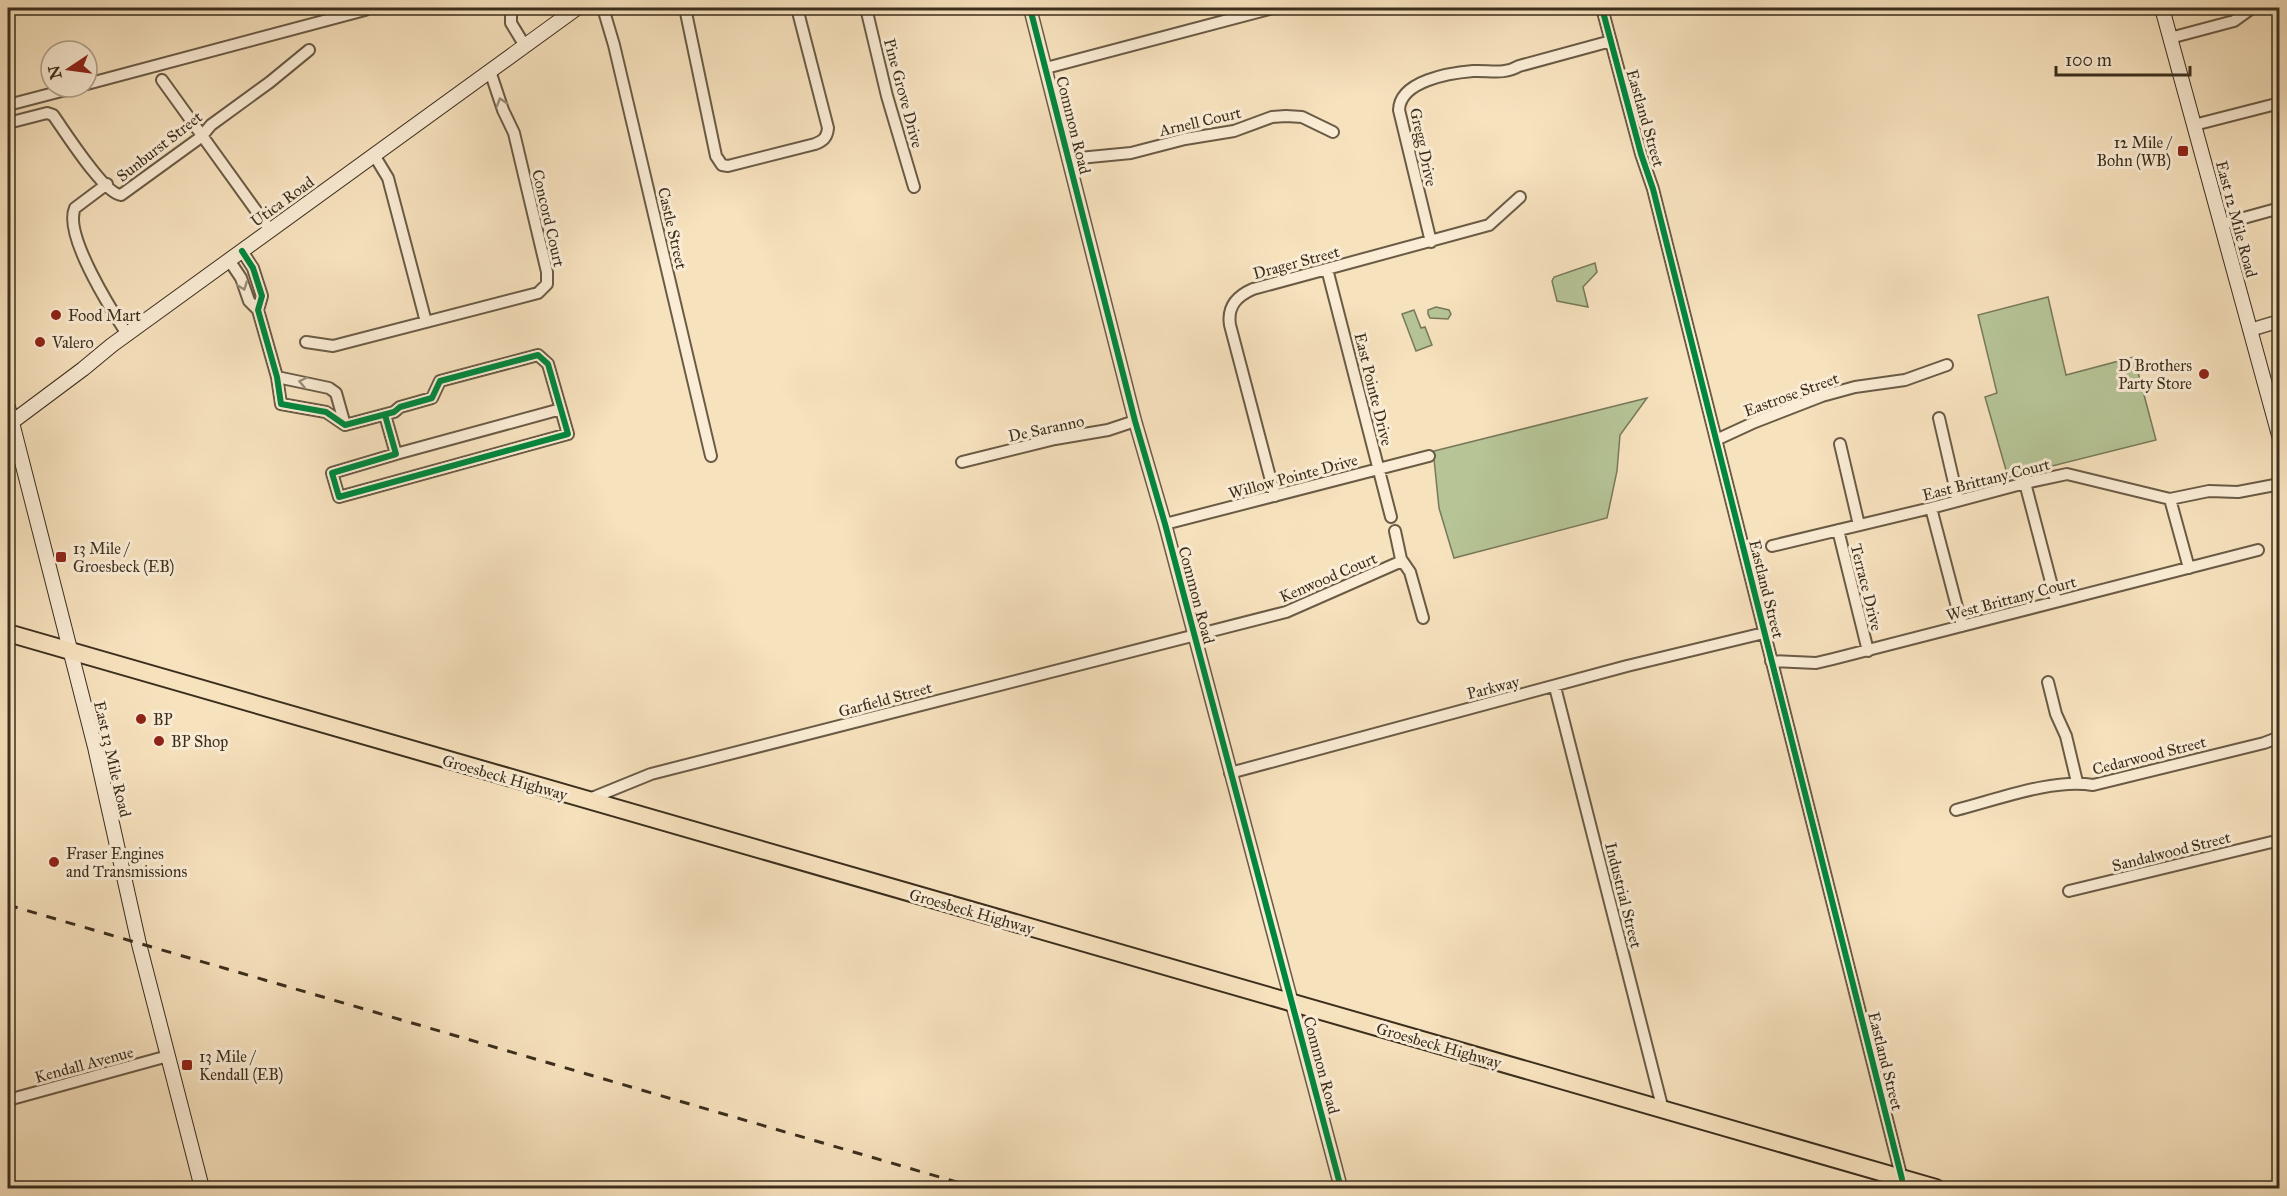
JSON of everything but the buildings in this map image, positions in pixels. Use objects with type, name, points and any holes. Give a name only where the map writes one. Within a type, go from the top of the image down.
[{"type":"main road","name":"Utica Road","points":[[10,423],[127,334],[577,8]]},
{"type":"main road","name":"East 12 Mile Road","points":[[2162,8],[2280,439]]},
{"type":"main road","name":"East 13 Mile Road","points":[[8,407],[10,423],[96,752],[137,934],[202,1188]]},
{"type":"main road","name":"Groesbeck Highway","points":[[8,633],[1936,1188]]},
{"type":"street","points":[[511,8],[511,23],[525,46]]},
{"type":"street","name":"Castle Street","points":[[603,8],[614,45],[711,456]]},
{"type":"street","points":[[685,8],[716,156],[722,165],[728,166],[814,144],[823,141],[827,135],[828,128],[797,8]]},
{"type":"street","name":"Pine Grove Drive","points":[[866,8],[887,96],[914,187]]},
{"type":"street","name":"Common Road","points":[[1030,8],[1135,422],[1165,524],[1341,1188]]},
{"type":"street","points":[[1046,68],[1273,8]]},
{"type":"street","name":"Eastland Street","points":[[1602,8],[1655,198],[1902,1179]]},
{"type":"street","points":[[2170,38],[2234,21],[2252,8]]},
{"type":"street","points":[[99,81],[365,10]]},
{"type":"street","name":"Gregg Drive","points":[[1431,242],[1400,110],[1402,97],[1408,89],[1417,84],[1462,72],[1510,71],[1519,66],[1611,41]]},
{"type":"street","name":"Sunburst Street","points":[[8,123],[47,113],[53,115],[93,171],[115,194],[121,195],[201,137],[211,125],[309,50]]},
{"type":"street","name":"Concord Court","points":[[306,342],[333,346],[538,293],[547,284],[547,272],[514,133],[503,110],[490,71]]},
{"type":"street","points":[[162,80],[270,230]]},
{"type":"street","points":[[8,105],[39,97]]},
{"type":"street","points":[[2194,125],[2280,103]]},
{"type":"street","name":"Arnell Court","points":[[1069,159],[1131,153],[1185,139],[1234,131],[1261,120],[1286,116],[1302,117],[1333,132]]},
{"type":"street","points":[[374,155],[388,178],[426,322]]},
{"type":"street","points":[[107,184],[75,208],[73,225],[107,303],[127,334]]},
{"type":"street","name":"Drager Street","points":[[1275,496],[1230,325],[1230,310],[1238,297],[1253,289],[1489,225],[1520,197]]},
{"type":"street","points":[[2222,224],[2280,208]]},
{"type":"street","points":[[242,251],[253,268],[262,297],[258,310]]},
{"type":"street","points":[[229,260],[241,278],[249,301],[258,310],[277,377],[281,404],[326,412],[345,425],[394,412],[400,407],[432,398],[440,381],[538,355],[548,364],[561,409],[568,434],[339,497],[332,473],[561,409]]},
{"type":"street","name":"East Pointe Drive","points":[[1327,269],[1391,517]]},
{"type":"street","points":[[2250,330],[2280,321]]},
{"type":"street","name":"Eastrose Street","points":[[1716,440],[1830,393],[1905,380],[1947,365]]},
{"type":"street","points":[[277,377],[329,388],[336,393],[345,425]]},
{"type":"street","points":[[384,415],[396,454]]},
{"type":"street","points":[[1939,417],[1958,500]]},
{"type":"street","name":"De Saranno","points":[[962,462],[1135,422]]},
{"type":"street","points":[[1840,444],[1859,525]]},
{"type":"street","name":"Willow Pointe Drive","points":[[1165,524],[1429,456]]},
{"type":"street","name":"East Brittany Court","points":[[1772,546],[2067,474],[2170,499],[2209,492],[2238,492],[2280,484]]},
{"type":"street","points":[[2025,483],[2056,601]]},
{"type":"street","points":[[2170,499],[2188,568]]},
{"type":"street","points":[[1931,508],[1962,626]]},
{"type":"street","name":"Kenwood Court","points":[[1395,531],[1402,561],[1410,572],[1423,618]]},
{"type":"street","name":"Terrace Drive","points":[[1838,531],[1868,651]]},
{"type":"street","name":"West Brittany Court","points":[[1771,661],[1816,663],[2258,550]]},
{"type":"street","name":"Kenwood Court","points":[[1194,634],[1286,612],[1402,561]]},
{"type":"street","name":"Parkway","points":[[1230,773],[1628,666],[1764,633]]},
{"type":"street","name":"Garfield Street","points":[[586,800],[651,774],[1194,634]]},
{"type":"street","points":[[2048,682],[2056,714],[2066,736],[2077,782]]},
{"type":"street","name":"Industrial Street","points":[[1555,687],[1663,1110]]},
{"type":"street","name":"Cedarwood Street","points":[[1956,810],[2058,784],[2077,782],[2094,786],[2280,737]]},
{"type":"street","name":"Sandalwood Street","points":[[2069,891],[2280,840]]},
{"type":"street","name":"Kendall Avenue","points":[[8,1101],[168,1056]]},
{"type":"green space","points":[[1595,263],[1597,272],[1583,287],[1588,307],[1557,301],[1552,281],[1554,277]]},
{"type":"green space","points":[[2048,297],[2066,375],[2134,357],[2156,440],[2008,477],[1985,397],[1997,393],[1978,315]]},
{"type":"green space","points":[[1436,307],[1449,310],[1451,314],[1448,319],[1430,318],[1428,310]]},
{"type":"green space","points":[[1414,310],[1421,328],[1425,327],[1432,345],[1416,351],[1402,314]]},
{"type":"green space","points":[[1647,398],[1620,435],[1617,471],[1607,518],[1454,558],[1439,508],[1434,459],[1430,452]]},
{"type":"railway","points":[[8,905],[977,1188]]},
{"type":"cycle path","points":[[1030,8],[1135,421],[1165,524],[1341,1188]]},
{"type":"cycle path","points":[[1602,8],[1641,154],[1653,189],[1902,1179]]},
{"type":"cycle path","points":[[242,251],[253,268],[262,296],[258,310],[277,377],[281,404],[326,412],[345,425],[394,412],[400,407],[432,398],[440,381],[538,355],[548,364],[568,434],[339,497],[332,473],[396,454],[385,415]]},
{"type":"place","name":"12 Mile / Bohn (WB)","points":[[2183,151]]},
{"type":"place","name":"Food Mart","points":[[56,315]]},
{"type":"place","name":"Valero","points":[[40,342]]},
{"type":"place","name":"D Brothers Party Store","points":[[2204,374]]},
{"type":"place","name":"13 Mile / Groesbeck (EB)","points":[[61,557]]},
{"type":"place","name":"BP","points":[[141,719]]},
{"type":"place","name":"BP Shop","points":[[159,741]]},
{"type":"place","name":"Fraser Engines and Transmissions","points":[[54,862]]},
{"type":"place","name":"13 Mile / Kendall (EB)","points":[[187,1065]]}]
